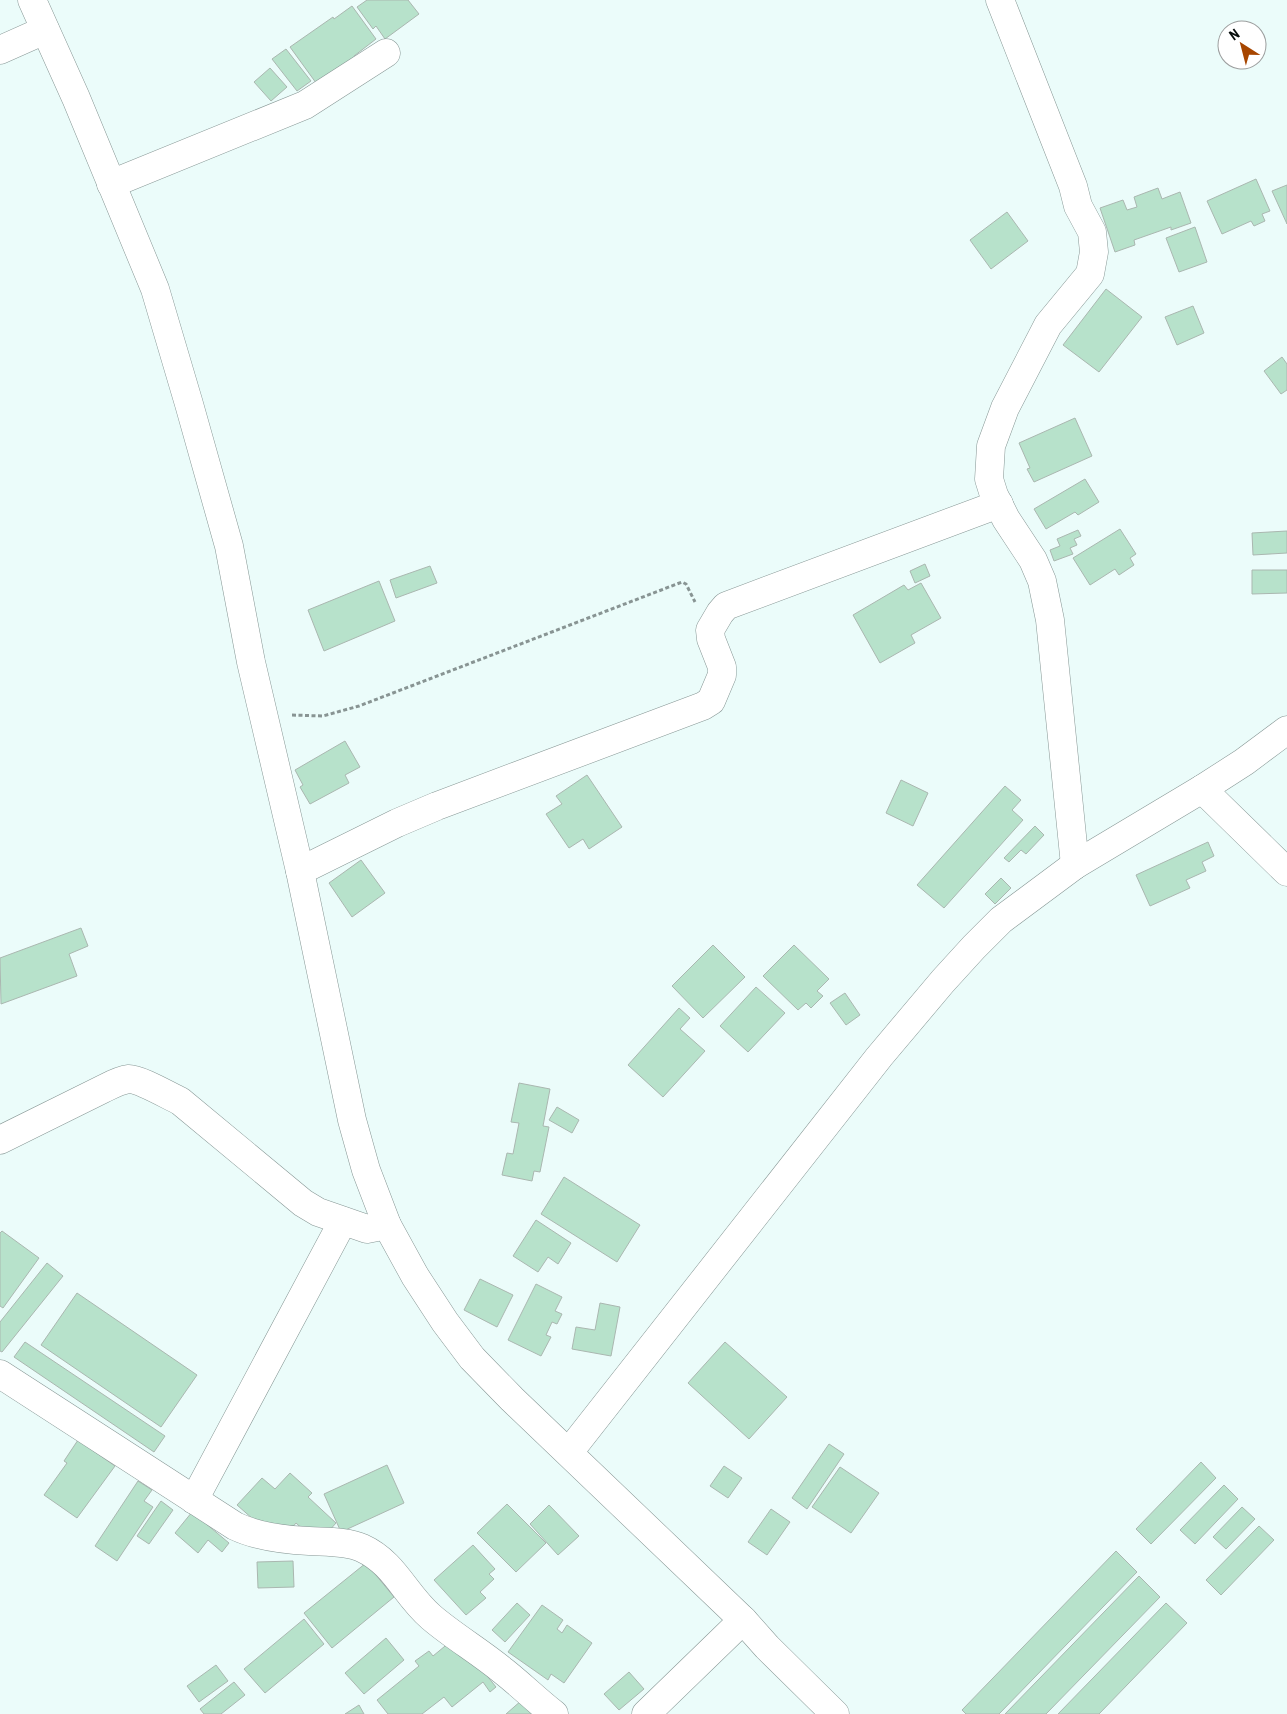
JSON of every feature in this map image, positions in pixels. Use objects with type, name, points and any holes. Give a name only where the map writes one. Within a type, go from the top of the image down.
[{"type":"street","points":[[32,0],[76,98],[156,289],[229,546],[252,662],[300,871],[352,1120],[366,1170],[387,1225],[414,1276],[472,1358],[512,1399],[743,1620],[835,1714]]},
{"type":"street","points":[[1000,0],[1074,186],[1078,206],[1092,232],[1094,252],[1090,274],[1048,325],[1009,400],[991,446],[989,479],[1006,519],[1033,560],[1042,582],[1050,620],[1075,865]]},
{"type":"street","points":[[0,50],[45,30]]},
{"type":"street","points":[[111,184],[305,105],[386,53]]},
{"type":"street","points":[[300,871],[397,823],[437,806],[703,706],[711,701],[722,675],[722,667],[710,630],[726,606],[999,504]]},
{"type":"street","points":[[569,1452],[879,1056],[943,981],[1001,920],[1075,865],[1202,790],[1287,730]]},
{"type":"street","points":[[1202,790],[1287,872]]},
{"type":"street","points":[[0,1140],[118,1082],[131,1079],[180,1101],[303,1203],[318,1212],[367,1229],[387,1225]]},
{"type":"street","points":[[194,1500],[343,1221]]},
{"type":"street","points":[[0,1374],[235,1526],[252,1534],[360,1547],[378,1556],[391,1568],[409,1594],[430,1617],[502,1670],[554,1714]]},
{"type":"street","points":[[646,1714],[743,1620]]},
{"type":"path","points":[[264,714],[323,716],[360,706],[682,582],[686,584],[704,618],[714,624]]},
{"type":"building","points":[[367,0],[408,0],[419,14],[385,39],[376,26],[373,29],[357,7]]},
{"type":"building","points":[[352,6],[376,39],[354,56],[357,60],[319,87],[290,47]]},
{"type":"building","points":[[286,49],[311,81],[297,91],[272,59]]},
{"type":"building","points":[[270,68],[287,87],[271,101],[254,82]]},
{"type":"building","points":[[1256,179],[1270,211],[1262,214],[1265,221],[1254,226],[1251,221],[1222,234],[1207,201]]},
{"type":"building","points":[[1287,185],[1287,224],[1272,191]]},
{"type":"building","points":[[1158,188],[1162,199],[1180,192],[1191,223],[1171,230],[1171,227],[1134,240],[1135,245],[1115,252],[1100,208],[1123,200],[1127,210],[1137,207],[1134,197]]},
{"type":"building","points":[[1007,212],[1028,241],[991,269],[970,240]]},
{"type":"building","points":[[1195,227],[1207,262],[1179,272],[1166,238]]},
{"type":"building","points":[[1106,289],[1142,317],[1099,372],[1063,345]]},
{"type":"building","points":[[1193,306],[1204,333],[1177,345],[1165,317]]},
{"type":"building","points":[[1282,357],[1287,364],[1287,390],[1281,394],[1264,371]]},
{"type":"building","points":[[1075,418],[1092,456],[1034,482],[1027,469],[1030,468],[1019,443]]},
{"type":"building","points":[[1085,479],[1099,502],[1078,515],[1075,512],[1046,529],[1034,509]]},
{"type":"building","points":[[1120,529],[1136,554],[1130,558],[1134,565],[1119,575],[1115,569],[1090,585],[1073,558]]},
{"type":"building","points":[[1078,530],[1081,536],[1074,539],[1077,545],[1070,548],[1073,554],[1054,561],[1050,550],[1060,546],[1057,539]]},
{"type":"building","points":[[1287,531],[1287,553],[1253,555],[1252,533]]},
{"type":"building","points":[[925,564],[930,576],[915,583],[910,571]]},
{"type":"building","points":[[430,566],[437,583],[396,598],[390,580]]},
{"type":"building","points":[[1252,570],[1287,570],[1287,593],[1252,594]]},
{"type":"building","points":[[379,581],[395,621],[324,651],[308,610]]},
{"type":"building","points":[[921,583],[941,618],[911,635],[915,643],[880,663],[853,615],[904,585],[908,590]]},
{"type":"building","points":[[345,741],[360,767],[345,775],[349,783],[310,804],[300,787],[303,785],[295,770]]},
{"type":"building","points":[[587,775],[622,827],[589,849],[583,839],[569,848],[546,814],[562,804],[556,796]]},
{"type":"building","points":[[901,780],[928,793],[913,826],[886,813]]},
{"type":"building","points":[[1005,786],[1021,800],[1012,810],[1023,820],[944,908],[917,885]]},
{"type":"building","points":[[1035,826],[1044,835],[1026,854],[1021,850],[1009,862],[1004,858]]},
{"type":"building","points":[[1208,842],[1214,856],[1202,862],[1206,871],[1186,880],[1190,888],[1150,906],[1136,875]]},
{"type":"building","points":[[361,860],[385,893],[352,917],[329,883]]},
{"type":"building","points":[[1001,878],[1011,888],[995,904],[985,894]]},
{"type":"building","points":[[81,928],[88,946],[69,954],[77,976],[1,1004],[0,958]]},
{"type":"building","points":[[713,945],[745,977],[703,1018],[672,986]]},
{"type":"building","points":[[794,945],[829,979],[817,991],[823,996],[811,1008],[806,1003],[798,1010],[763,976]]},
{"type":"building","points":[[756,987],[785,1013],[748,1052],[720,1026]]},
{"type":"building","points":[[845,993],[860,1015],[846,1025],[830,1003]]},
{"type":"building","points":[[679,1008],[690,1018],[680,1029],[705,1051],[663,1097],[628,1065]]},
{"type":"building","points":[[519,1083],[550,1089],[543,1126],[549,1127],[540,1172],[534,1171],[532,1181],[502,1175],[507,1153],[513,1154],[519,1123],[511,1122]]},
{"type":"building","points":[[557,1107],[579,1120],[572,1133],[549,1120]]},
{"type":"building","points":[[564,1177],[640,1225],[617,1262],[541,1214]]},
{"type":"building","points":[[536,1220],[571,1243],[558,1264],[548,1257],[538,1272],[513,1256]]},
{"type":"building","points":[[2,1231],[39,1258],[3,1308],[0,1306],[0,1233]]},
{"type":"building","points":[[47,1263],[63,1276],[2,1352],[0,1351],[0,1322]]},
{"type":"building","points":[[480,1279],[513,1295],[497,1327],[464,1310]]},
{"type":"building","points":[[536,1284],[562,1297],[555,1311],[562,1314],[557,1324],[552,1322],[546,1335],[551,1337],[541,1356],[508,1340]]},
{"type":"building","points":[[77,1293],[197,1375],[161,1427],[41,1345]]},
{"type":"building","points":[[600,1303],[620,1307],[611,1356],[572,1349],[576,1327],[595,1330]]},
{"type":"building","points":[[25,1342],[165,1436],[154,1452],[14,1357]]},
{"type":"building","points":[[725,1342],[787,1397],[749,1439],[688,1383]]},
{"type":"building","points":[[78,1440],[115,1466],[77,1518],[44,1495],[67,1463],[64,1461]]},
{"type":"building","points":[[829,1444],[844,1454],[807,1509],[792,1498]]},
{"type":"building","points":[[1201,1462],[1216,1478],[1151,1544],[1136,1529]]},
{"type":"building","points":[[387,1465],[404,1503],[341,1532],[324,1494]]},
{"type":"building","points":[[724,1466],[742,1478],[728,1498],[710,1486]]},
{"type":"building","points":[[840,1467],[879,1493],[851,1533],[812,1507]]},
{"type":"building","points":[[290,1473],[312,1493],[308,1497],[336,1523],[328,1532],[308,1534],[296,1523],[285,1536],[271,1535],[237,1505],[262,1478],[275,1489]]},
{"type":"building","points":[[138,1481],[152,1490],[144,1501],[153,1507],[117,1561],[95,1546]]},
{"type":"building","points":[[1224,1485],[1238,1499],[1195,1544],[1180,1530]]},
{"type":"building","points":[[161,1501],[173,1510],[149,1544],[137,1536]]},
{"type":"building","points":[[507,1504],[546,1543],[516,1572],[477,1533]]},
{"type":"building","points":[[549,1505],[579,1536],[558,1555],[530,1524]]},
{"type":"building","points":[[1242,1507],[1255,1519],[1226,1549],[1213,1537]]},
{"type":"building","points":[[771,1509],[790,1522],[767,1555],[748,1542]]},
{"type":"building","points":[[192,1512],[229,1543],[222,1552],[208,1540],[198,1553],[175,1533]]},
{"type":"building","points":[[1259,1526],[1274,1540],[1221,1595],[1206,1580]]},
{"type":"building","points":[[473,1545],[495,1569],[489,1574],[494,1579],[480,1592],[486,1598],[466,1615],[434,1580]]},
{"type":"building","points":[[1116,1551],[1137,1572],[999,1714],[966,1714],[962,1710]]},
{"type":"building","points":[[293,1561],[294,1587],[258,1588],[257,1562]]},
{"type":"building","points":[[366,1563],[394,1597],[332,1648],[304,1613]]},
{"type":"building","points":[[1139,1576],[1160,1597],[1046,1714],[1005,1714]]},
{"type":"building","points":[[517,1603],[530,1615],[505,1642],[492,1630]]},
{"type":"building","points":[[1166,1603],[1187,1623],[1099,1714],[1058,1714]]},
{"type":"building","points":[[542,1605],[563,1620],[557,1629],[562,1633],[567,1625],[592,1643],[564,1683],[551,1674],[548,1680],[508,1652]]},
{"type":"building","points":[[304,1619],[324,1644],[265,1693],[244,1669]]},
{"type":"building","points":[[456,1637],[496,1687],[490,1692],[483,1682],[452,1707],[444,1697],[422,1714],[388,1714],[377,1700],[419,1666],[415,1661],[429,1651],[433,1656]]},
{"type":"building","points":[[386,1638],[404,1660],[364,1694],[345,1673]]},
{"type":"building","points":[[216,1665],[228,1681],[199,1702],[187,1686]]},
{"type":"building","points":[[629,1672],[644,1689],[619,1710],[604,1694]]},
{"type":"building","points":[[234,1682],[245,1695],[221,1714],[204,1714],[200,1709]]},
{"type":"building","points":[[522,1700],[534,1714],[506,1714]]},
{"type":"building","points":[[359,1705],[364,1714],[345,1714]]}]
